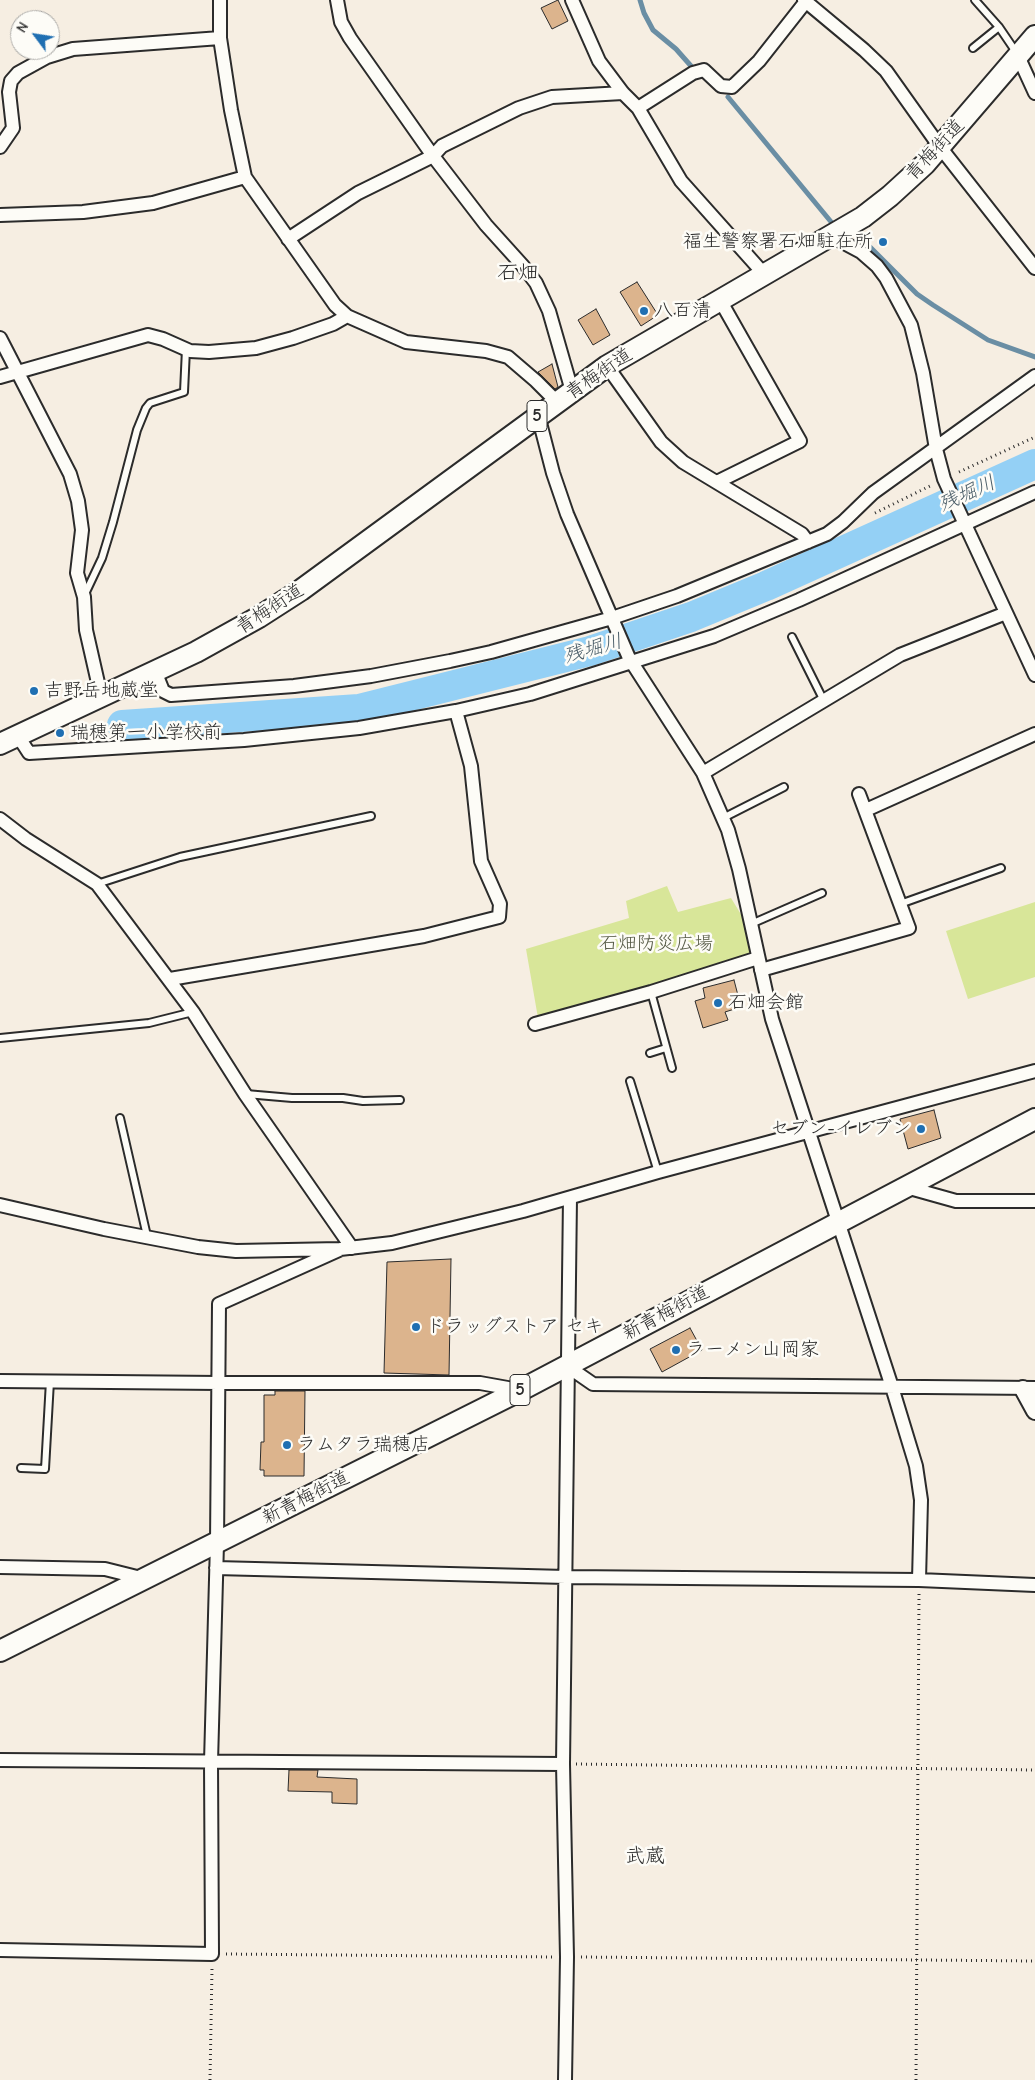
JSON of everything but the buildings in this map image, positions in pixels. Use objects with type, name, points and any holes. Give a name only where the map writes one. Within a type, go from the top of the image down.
[{"type":"main road","name":"青梅街道","points":[[0,744],[235,632],[280,604],[607,366],[863,217],[890,196],[940,147],[1035,36]]},
{"type":"main road","name":"新青梅街道","points":[[0,1651],[521,1390],[1035,1119]]},
{"type":"street","points":[[220,0],[220,38],[231,110],[245,177],[335,305],[347,316],[406,342],[486,351],[508,358],[536,381],[565,396]]},
{"type":"street","points":[[337,0],[341,22],[350,38],[433,156],[486,225],[523,266],[536,284],[549,311],[565,396]]},
{"type":"street","points":[[572,0],[599,61],[623,93],[638,108],[681,181],[764,274]]},
{"type":"street","points":[[638,108],[693,74],[704,70],[721,86],[732,87],[759,60],[806,0],[886,71],[940,147],[1035,268]]},
{"type":"street","points":[[0,147],[13,128],[9,92],[11,82],[18,73],[47,57],[72,49],[220,38]]},
{"type":"street","points":[[1018,56],[1035,93]]},
{"type":"street","points":[[288,239],[358,193],[433,156],[442,146],[532,103],[552,98],[623,93]]},
{"type":"street","points":[[0,215],[83,212],[153,204],[245,177]]},
{"type":"street","points":[[831,236],[861,252],[877,266],[886,278],[911,325],[923,373],[936,449],[949,490],[1035,675]]},
{"type":"street","points":[[717,482],[800,441],[720,300]]},
{"type":"street","points":[[0,377],[148,334],[186,349],[209,352],[256,348],[317,330],[347,316]]},
{"type":"street","points":[[0,338],[70,474],[78,501],[82,530],[76,573],[84,598],[86,630],[101,696]]},
{"type":"street","points":[[607,366],[661,442],[683,462],[802,534],[808,542]]},
{"type":"street","points":[[155,671],[163,691],[170,695],[313,684],[410,669],[458,659],[613,620],[677,596],[827,534],[843,522],[873,493],[1035,376]]},
{"type":"street","points":[[538,415],[552,473],[567,514],[631,661],[703,773],[723,818],[739,869],[772,1019],[916,1466],[921,1500],[919,1580]]},
{"type":"street","points":[[18,736],[29,752],[120,748],[312,734],[456,711],[530,694],[714,636],[963,520],[1035,492]]},
{"type":"street","points":[[703,773],[900,656],[1006,613]]},
{"type":"street","points":[[170,979],[424,936],[499,917],[500,904],[481,861],[471,766],[456,711]]},
{"type":"street","points":[[866,810],[1035,734]]},
{"type":"street","points":[[535,1024],[760,964],[910,928],[859,794]]},
{"type":"street","points":[[0,819],[26,839],[97,884],[193,1012],[346,1248]]},
{"type":"street","points":[[0,1205],[67,1221],[198,1247],[236,1251],[346,1248],[392,1243],[456,1229],[658,1172],[1035,1071]]},
{"type":"street","points":[[906,1187],[956,1201],[1035,1201]]},
{"type":"street","points":[[565,2080],[567,1957],[563,1764],[570,1198]]},
{"type":"street","points":[[0,1950],[212,1954],[212,1762],[217,1543],[219,1304],[346,1248]]},
{"type":"street","points":[[567,1366],[593,1384],[1029,1388],[1035,1411]]},
{"type":"street","points":[[0,1380],[50,1382],[480,1383],[521,1390]]},
{"type":"street","points":[[0,1567],[105,1569],[145,1579]]},
{"type":"street","points":[[216,1568],[566,1577],[919,1580],[1035,1585]]},
{"type":"street","points":[[0,1760],[563,1764]]},
{"type":"lane","points":[[974,0],[999,27],[1018,56]]},
{"type":"lane","points":[[973,48],[999,27]]},
{"type":"lane","points":[[84,598],[102,558],[137,430],[146,408],[150,404],[184,392],[186,349]]},
{"type":"lane","points":[[792,637],[824,701]]},
{"type":"lane","points":[[723,818],[784,786]]},
{"type":"lane","points":[[97,884],[180,857],[371,816]]},
{"type":"lane","points":[[900,904],[1001,868]]},
{"type":"lane","points":[[751,924],[822,893]]},
{"type":"lane","points":[[651,992],[672,1068]]},
{"type":"lane","points":[[0,1038],[150,1023],[193,1012]]},
{"type":"lane","points":[[650,1053],[666,1048]]},
{"type":"lane","points":[[630,1081],[658,1172]]},
{"type":"lane","points":[[245,1094],[292,1098],[343,1098],[363,1101],[400,1100]]},
{"type":"lane","points":[[120,1118],[146,1236]]},
{"type":"lane","points":[[21,1468],[45,1469],[50,1382]]},
{"type":"path","points":[[959,472],[1035,437]]},
{"type":"path","points":[[874,513],[933,485]]},
{"type":"path","points":[[916,2080],[919,1580]]},
{"type":"path","points":[[563,1764],[1035,1770]]},
{"type":"path","points":[[210,2080],[212,1954],[1035,1961]]},
{"type":"green space","name":"石畑防災広場","points":[[667,886],[678,912],[731,898],[745,921],[752,955],[538,1018],[526,949],[629,918],[626,901]]},
{"type":"green space","points":[[1035,902],[1035,977],[968,999],[946,931]]},
{"type":"waterway","points":[[640,0],[653,30],[676,49],[691,66]]},
{"type":"waterway","points":[[728,97],[832,223]]},
{"type":"waterway","points":[[870,247],[917,294],[933,305],[988,340],[1035,357]]},
{"type":"waterway","name":"残堀川","points":[[122,725],[359,709],[590,651],[691,617],[766,586],[1035,464]]},
{"type":"place","name":"福生警察署石畑駐在所","points":[[883,242]]},
{"type":"place","name":"八百清","points":[[644,311]]},
{"type":"place","name":"吉野岳地蔵堂","points":[[34,691]]},
{"type":"place","name":"瑞穂第一小学校前","points":[[60,733]]},
{"type":"place","name":"石畑会館","points":[[718,1003]]},
{"type":"place","name":"セブン-イレブン","points":[[921,1129]]},
{"type":"place","name":"ドラッグストア セキ","points":[[416,1327]]},
{"type":"place","name":"ラーメン山岡家","points":[[676,1350]]},
{"type":"place","name":"ラムタラ瑞穂店","points":[[287,1445]]},
{"type":"district","name":"石畑","points":[[518,273]]},
{"type":"district","name":"武蔵","points":[[645,1856]]}]
